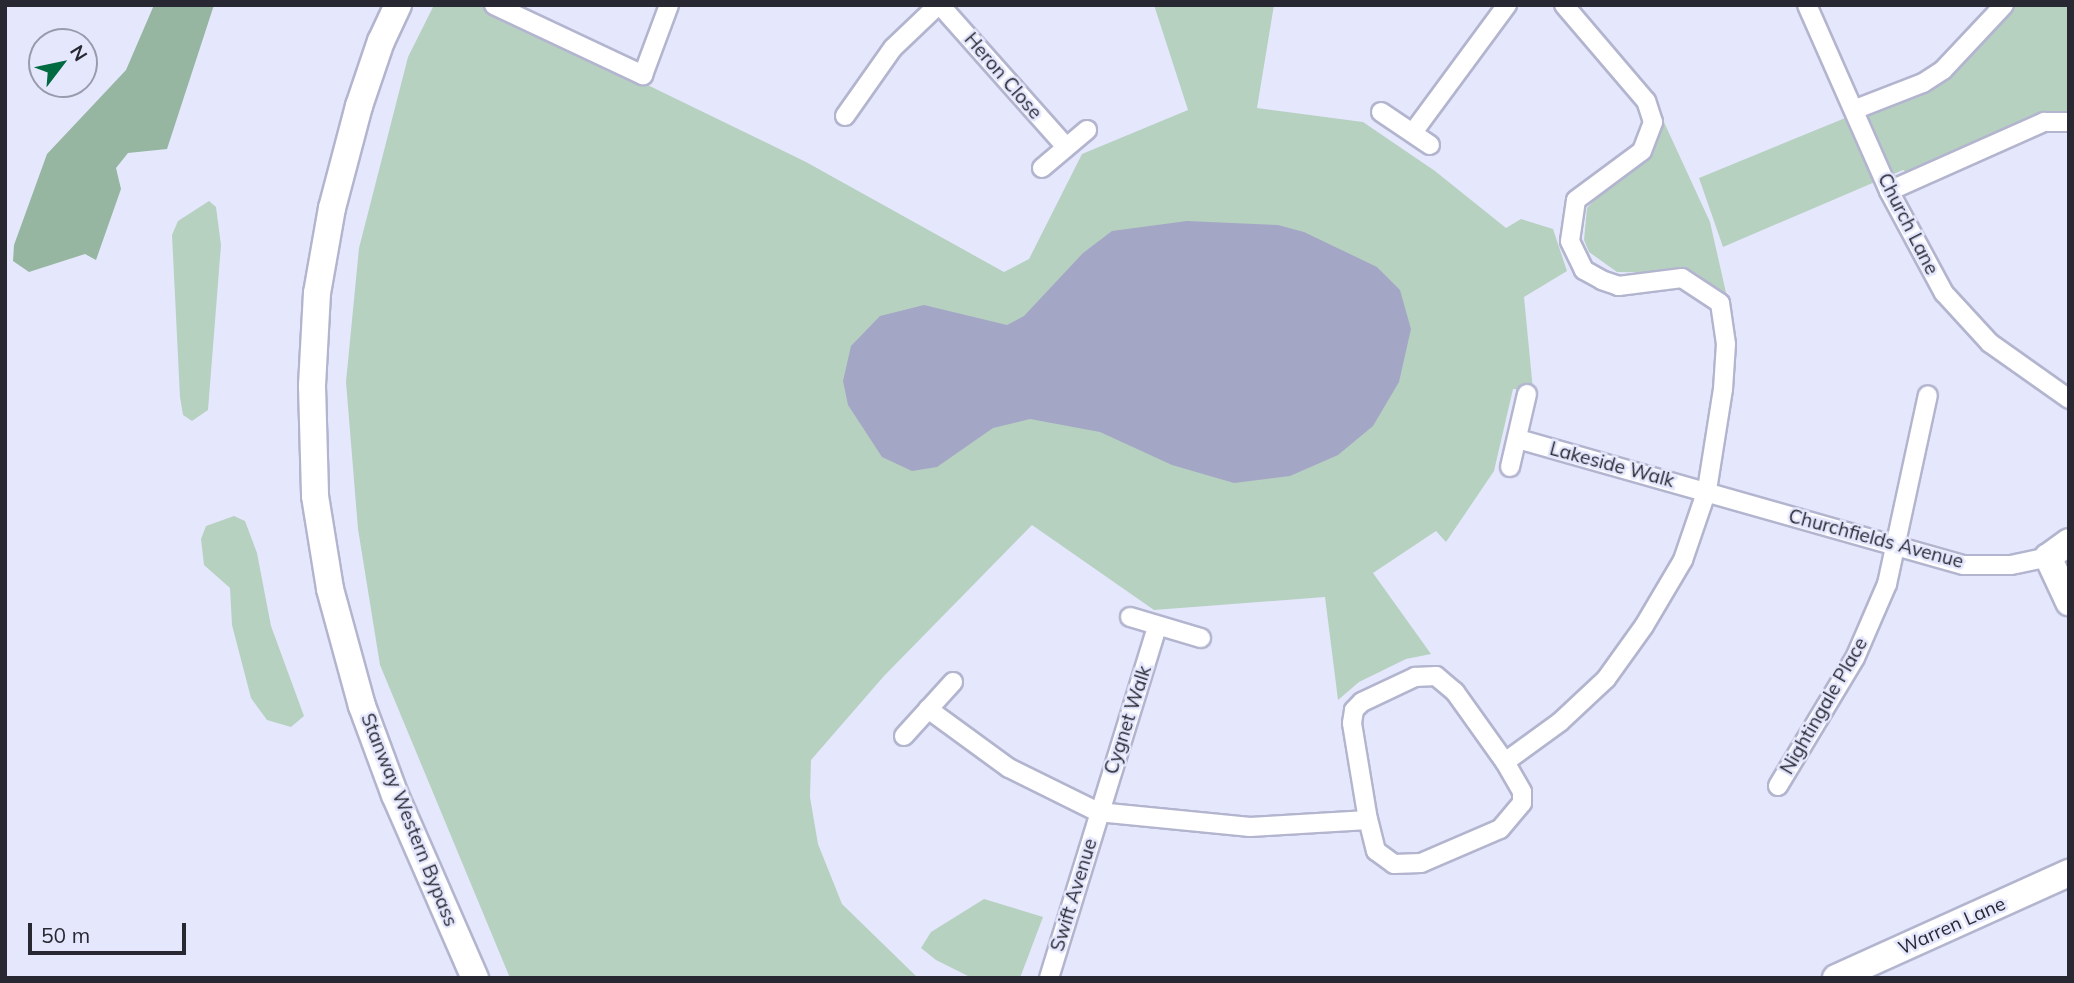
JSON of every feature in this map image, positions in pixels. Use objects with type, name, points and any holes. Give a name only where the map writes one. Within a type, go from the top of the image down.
[{"type":"street","name":"Stanway Western Bypass","points":[[398,5],[381,41],[359,106],[332,208],[317,293],[312,386],[315,496],[330,589],[362,706],[395,795],[475,978]]},
{"type":"street","points":[[494,5],[643,75],[670,5]]},
{"type":"street","points":[[845,116],[893,48],[939,5]]},
{"type":"street","name":"Heron Close","points":[[939,5],[1065,146]]},
{"type":"street","points":[[1413,131],[1507,5]]},
{"type":"street","points":[[1505,762],[1560,722],[1606,679],[1682,560],[1707,490],[1726,344],[1720,303],[1682,278],[1619,286],[1584,270],[1570,242],[1576,200],[1642,151],[1653,122],[1646,101],[1564,5]]},
{"type":"street","name":"Church Lane","points":[[1807,5],[1856,109],[1889,191],[1944,293],[1990,342],[2069,399]]},
{"type":"street","points":[[1856,109],[1923,83],[1943,70],[2004,5]]},
{"type":"street","points":[[1381,112],[1413,131],[1430,145]]},
{"type":"street","points":[[1889,191],[2044,122],[2069,122]]},
{"type":"street","points":[[1042,168],[1087,130]]},
{"type":"street","points":[[1510,467],[1527,394]]},
{"type":"street","name":"Nightingale Place","points":[[1779,786],[1855,658],[1898,548],[1928,395]]},
{"type":"street","name":"Lakeside Walk","points":[[1518,439],[1707,490]]},
{"type":"street","name":"Churchfields Avenue","points":[[1707,490],[1898,548],[1964,565],[2011,565],[2059,549]]},
{"type":"street","points":[[2059,549],[2069,602]]},
{"type":"street","points":[[1130,617],[1157,628],[1201,638]]},
{"type":"street","name":"Cygnet Walk","points":[[1098,812],[1157,628]]},
{"type":"street","points":[[1436,676],[1455,692],[1505,762],[1522,792],[1522,803],[1500,829],[1421,863],[1394,864],[1376,851],[1368,820],[1352,723],[1354,710],[1362,702],[1415,677],[1436,676]]},
{"type":"street","points":[[904,736],[953,682]]},
{"type":"street","points":[[928,709],[1009,768],[1098,812],[1250,827],[1368,820]]},
{"type":"street","name":"Swift Avenue","points":[[1049,978],[1098,812]]},
{"type":"street","name":"Warren Lane","points":[[1836,978],[2069,873]]},
{"type":"green space","points":[[154,5],[214,5],[167,149],[128,153],[116,168],[121,189],[96,260],[85,254],[29,272],[13,261],[14,245],[47,154],[126,70]]},
{"type":"green space","points":[[434,5],[483,5],[806,162],[1004,272],[1029,259],[1082,154],[1188,110],[1154,5],[1274,5],[1257,108],[1363,122],[1435,171],[1506,228],[1521,219],[1553,229],[1567,271],[1524,297],[1533,390],[1513,389],[1494,471],[1446,542],[1436,531],[1373,573],[1431,654],[1406,659],[1359,682],[1338,700],[1325,597],[1154,610],[1032,525],[884,676],[811,760],[810,797],[818,844],[842,904],[918,978],[510,978],[380,665],[358,529],[346,382],[359,248],[408,57]]},
{"type":"green space","points":[[2013,5],[2069,5],[2069,111],[2054,111],[1949,155],[1941,166],[1916,178],[1903,170],[1723,247],[1699,178],[1943,78]]},
{"type":"green space","points":[[1663,120],[1710,222],[1727,297],[1696,273],[1617,272],[1589,252],[1584,240],[1587,208],[1611,182],[1653,154]]},
{"type":"green space","points":[[209,201],[216,207],[221,245],[208,410],[192,421],[183,415],[180,397],[172,235],[178,221]]},
{"type":"green space","points":[[234,516],[245,521],[257,553],[271,626],[304,716],[291,727],[267,720],[251,698],[232,625],[230,588],[204,565],[201,539],[206,526]]},
{"type":"green space","points":[[984,899],[1043,917],[1020,978],[972,978],[936,960],[921,948],[931,932]]},
{"type":"water","points":[[1187,221],[1278,225],[1304,232],[1377,267],[1400,290],[1411,329],[1399,382],[1373,426],[1338,455],[1290,476],[1234,483],[1172,465],[1100,432],[1030,419],[993,428],[937,467],[912,471],[882,457],[848,405],[843,381],[851,346],[880,316],[924,305],[1007,325],[1024,316],[1083,253],[1112,231]]}]
